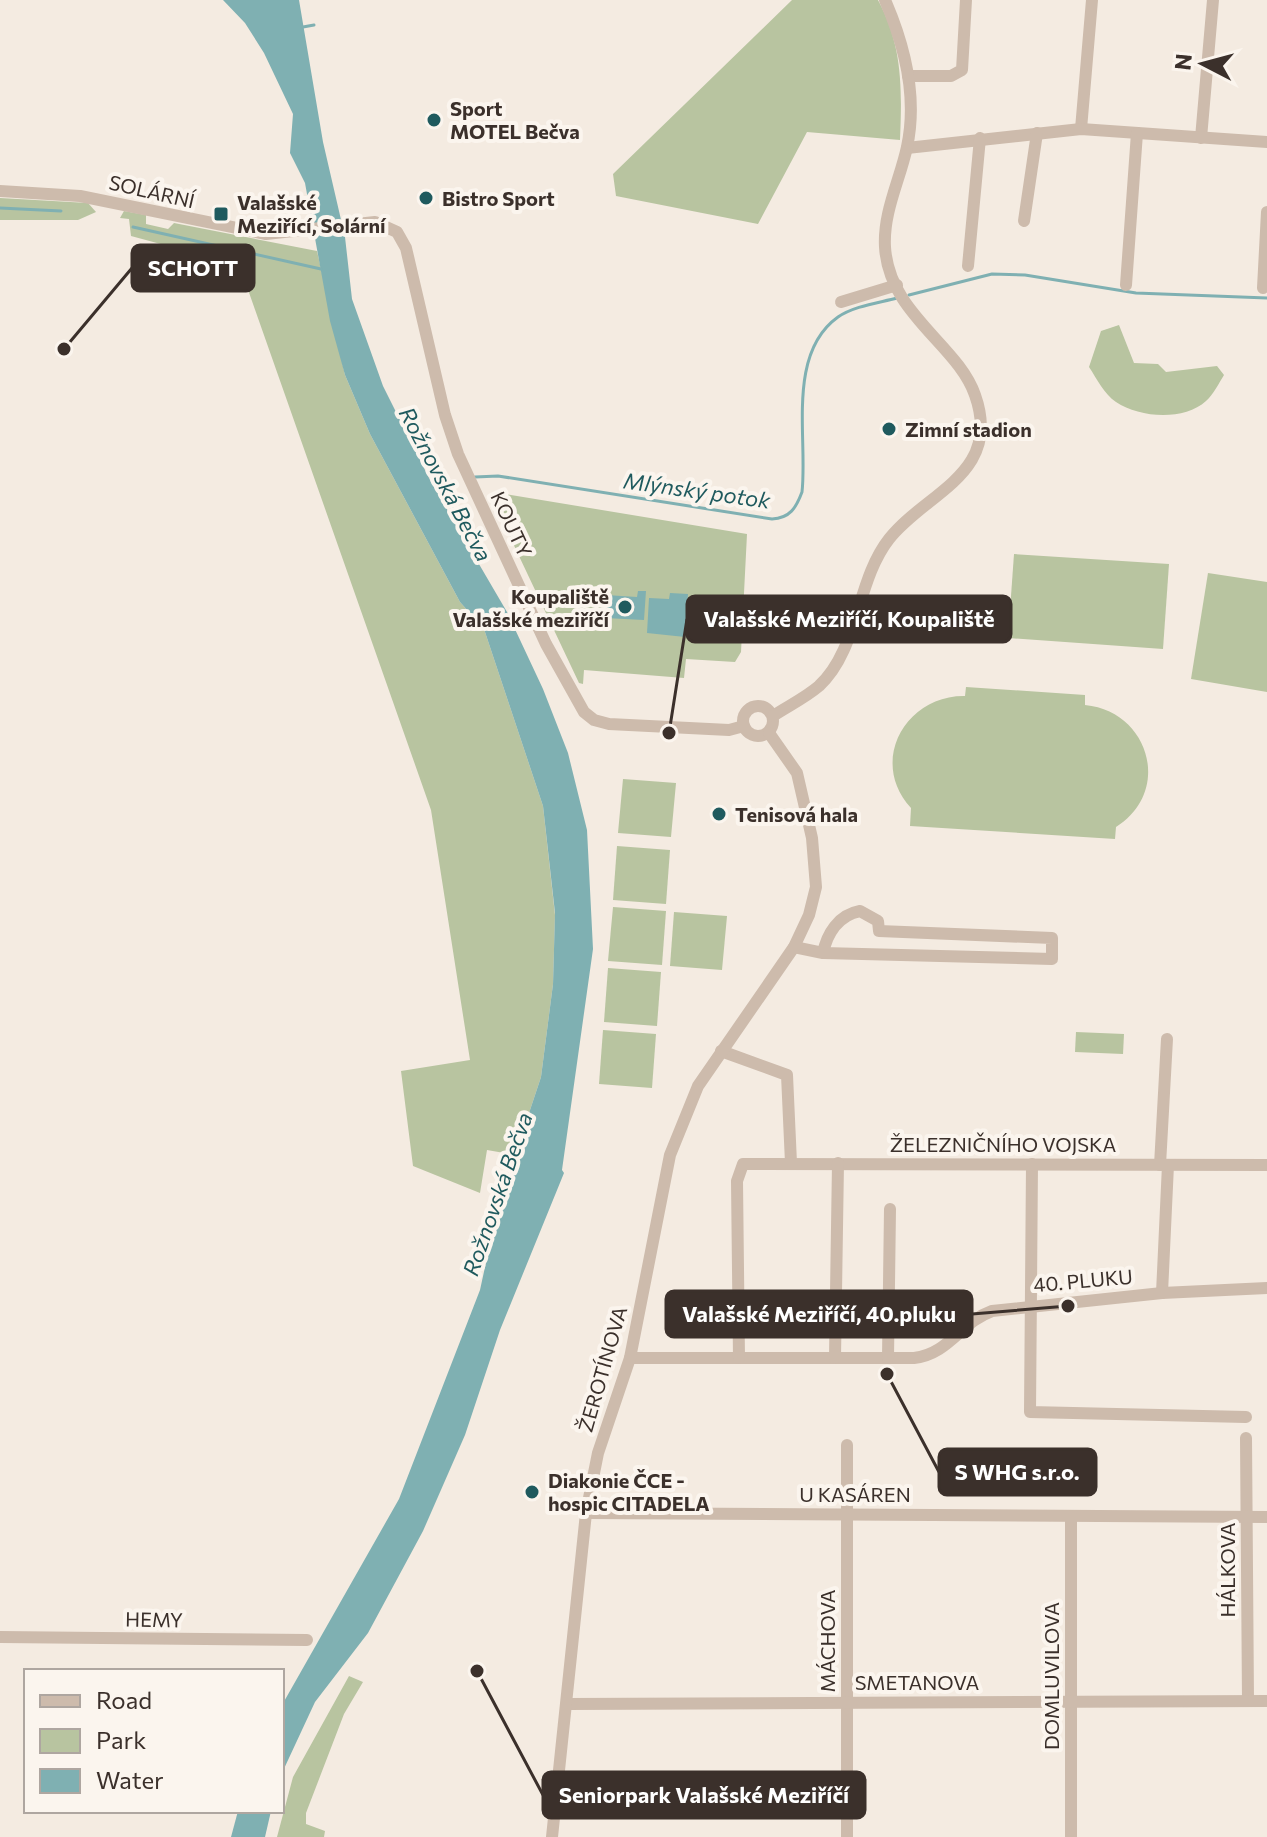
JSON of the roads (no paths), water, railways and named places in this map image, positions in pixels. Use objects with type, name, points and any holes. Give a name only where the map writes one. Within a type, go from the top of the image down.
[{"type":"street","points":[[769,733],[773,716],[821,684],[844,645],[872,568],[890,538],[949,489],[974,454],[980,434],[975,394],[966,376],[915,319],[897,285],[885,251],[886,223],[907,148],[912,112],[903,40],[885,0]]},
{"type":"street","points":[[908,76],[951,76],[962,70],[966,0]]},
{"type":"street","points":[[1081,129],[1092,0]]},
{"type":"street","points":[[1201,138],[1213,0]]},
{"type":"street","points":[[907,148],[1081,129],[1267,142]]},
{"type":"street","points":[[1024,221],[1037,133]]},
{"type":"street","points":[[1126,285],[1137,133]]},
{"type":"street","points":[[968,266],[980,138]]},
{"type":"street","name":"SOLÁRNÍ","points":[[0,191],[80,196],[266,234],[353,223]]},
{"type":"street","points":[[1263,288],[1267,212]]},
{"type":"street","name":"KOUTY","points":[[353,223],[386,225],[404,241],[445,415],[458,454],[546,644],[584,712],[594,720],[609,724],[729,730],[744,726],[752,735],[769,733]]},
{"type":"street","points":[[841,302],[897,285]]},
{"type":"street","points":[[744,726],[744,714],[753,706],[765,707],[773,716]]},
{"type":"street","name":"ŽEROTÍNOVA","points":[[552,1837],[586,1513],[598,1453],[630,1358],[673,1145],[686,1110],[721,1051],[794,947],[809,915],[816,887],[812,838],[797,773],[769,733]]},
{"type":"street","points":[[823,953],[826,938],[852,912],[868,913],[878,921],[879,931],[872,953]]},
{"type":"street","points":[[794,947],[823,953],[1052,959],[1052,938],[879,931]]},
{"type":"street","points":[[1162,1293],[1167,1039]]},
{"type":"street","points":[[721,1051],[787,1075],[791,1163]]},
{"type":"street","name":"ŽELEZNIČNÍHO VOJSKA","points":[[739,1358],[737,1176],[740,1167],[752,1162],[1267,1165]]},
{"type":"street","points":[[835,1358],[838,1163]]},
{"type":"street","points":[[1032,1164],[1030,1412],[1246,1417]]},
{"type":"street","points":[[888,1358],[890,1209]]},
{"type":"street","name":"40. PLUKU","points":[[630,1358],[888,1358],[933,1354],[984,1314],[1031,1304],[1267,1288]]},
{"type":"street","name":"HÁLKOVA","points":[[1246,1438],[1248,1701]]},
{"type":"street","name":"MÁCHOVA","points":[[847,1445],[847,1837]]},
{"type":"street","name":"U KASÁREN","points":[[586,1513],[1267,1517]]},
{"type":"street","name":"DOMLUVILOVA","points":[[1071,1516],[1071,1837]]},
{"type":"street","name":"HEMY","points":[[0,1637],[307,1640]]},
{"type":"street","name":"SMETANOVA","points":[[567,1704],[1267,1701]]},
{"type":"water","points":[[223,0],[299,0],[323,142],[345,237],[352,299],[383,386],[431,482],[507,612],[543,689],[568,753],[587,830],[593,949],[564,1173],[500,1330],[465,1435],[423,1531],[368,1633],[315,1702],[284,1769],[284,1701],[399,1499],[480,1290],[509,1157],[515,1155],[541,1077],[553,984],[555,913],[543,806],[484,629],[460,602],[370,434],[345,375],[330,321],[305,183],[290,153],[293,114],[264,53],[245,23]]},
{"type":"water","name":"Koupaliště Valašské meziříčí","points":[[638,591],[646,591],[644,620],[605,618],[606,595],[637,597]]},
{"type":"water","points":[[670,593],[688,594],[685,637],[647,633],[649,598],[669,599]]},
{"type":"water","points":[[237,1813],[271,1813],[265,1837],[231,1837]]},
{"type":"waterway","points":[[303,27],[314,25]]},
{"type":"waterway","points":[[0,208],[61,211]]},
{"type":"waterway","points":[[133,227],[321,269]]},
{"type":"waterway","name":"Mlýnský potok","points":[[909,295],[992,274],[1025,275],[1136,293],[1267,298]]},
{"type":"waterway","name":"Mlýnský potok","points":[[475,477],[498,476],[772,519],[783,517],[795,507],[802,492],[803,398],[811,352],[822,333],[844,313],[897,298]]},
{"type":"waterway","name":"Mlýnský potok","points":[[447,515],[461,495]]},
{"type":"place","name":"Sport MOTEL Bečva","points":[[434,120]]},
{"type":"place","name":"Bistro Sport","points":[[426,198]]},
{"type":"place","name":"Valašské Meziřící, Solární","points":[[221,214]]},
{"type":"place","name":"SCHOTT","points":[[64,349]]},
{"type":"place","name":"Zimní stadion","points":[[889,429]]},
{"type":"place","name":"Koupaliště Valašské meziříčí","points":[[625,607]]},
{"type":"place","name":"Valašské Meziříčí, Koupaliště","points":[[669,733]]},
{"type":"place","name":"Tenisová hala","points":[[719,814]]},
{"type":"place","name":"Valašské Meziříčí, 40.pluku","points":[[1068,1306]]},
{"type":"place","name":"S WHG s.r.o.","points":[[887,1374]]},
{"type":"place","name":"Diakonie ČCE - hospic CITADELA","points":[[532,1492]]},
{"type":"place","name":"Seniorpark Valašské Meziříčí","points":[[477,1671]]},
{"type":"water label","name":"Rožnovská Bečva","points":[[446,484]]},
{"type":"water label","name":"Rožnovská Bečva","points":[[497,1194]]}]
